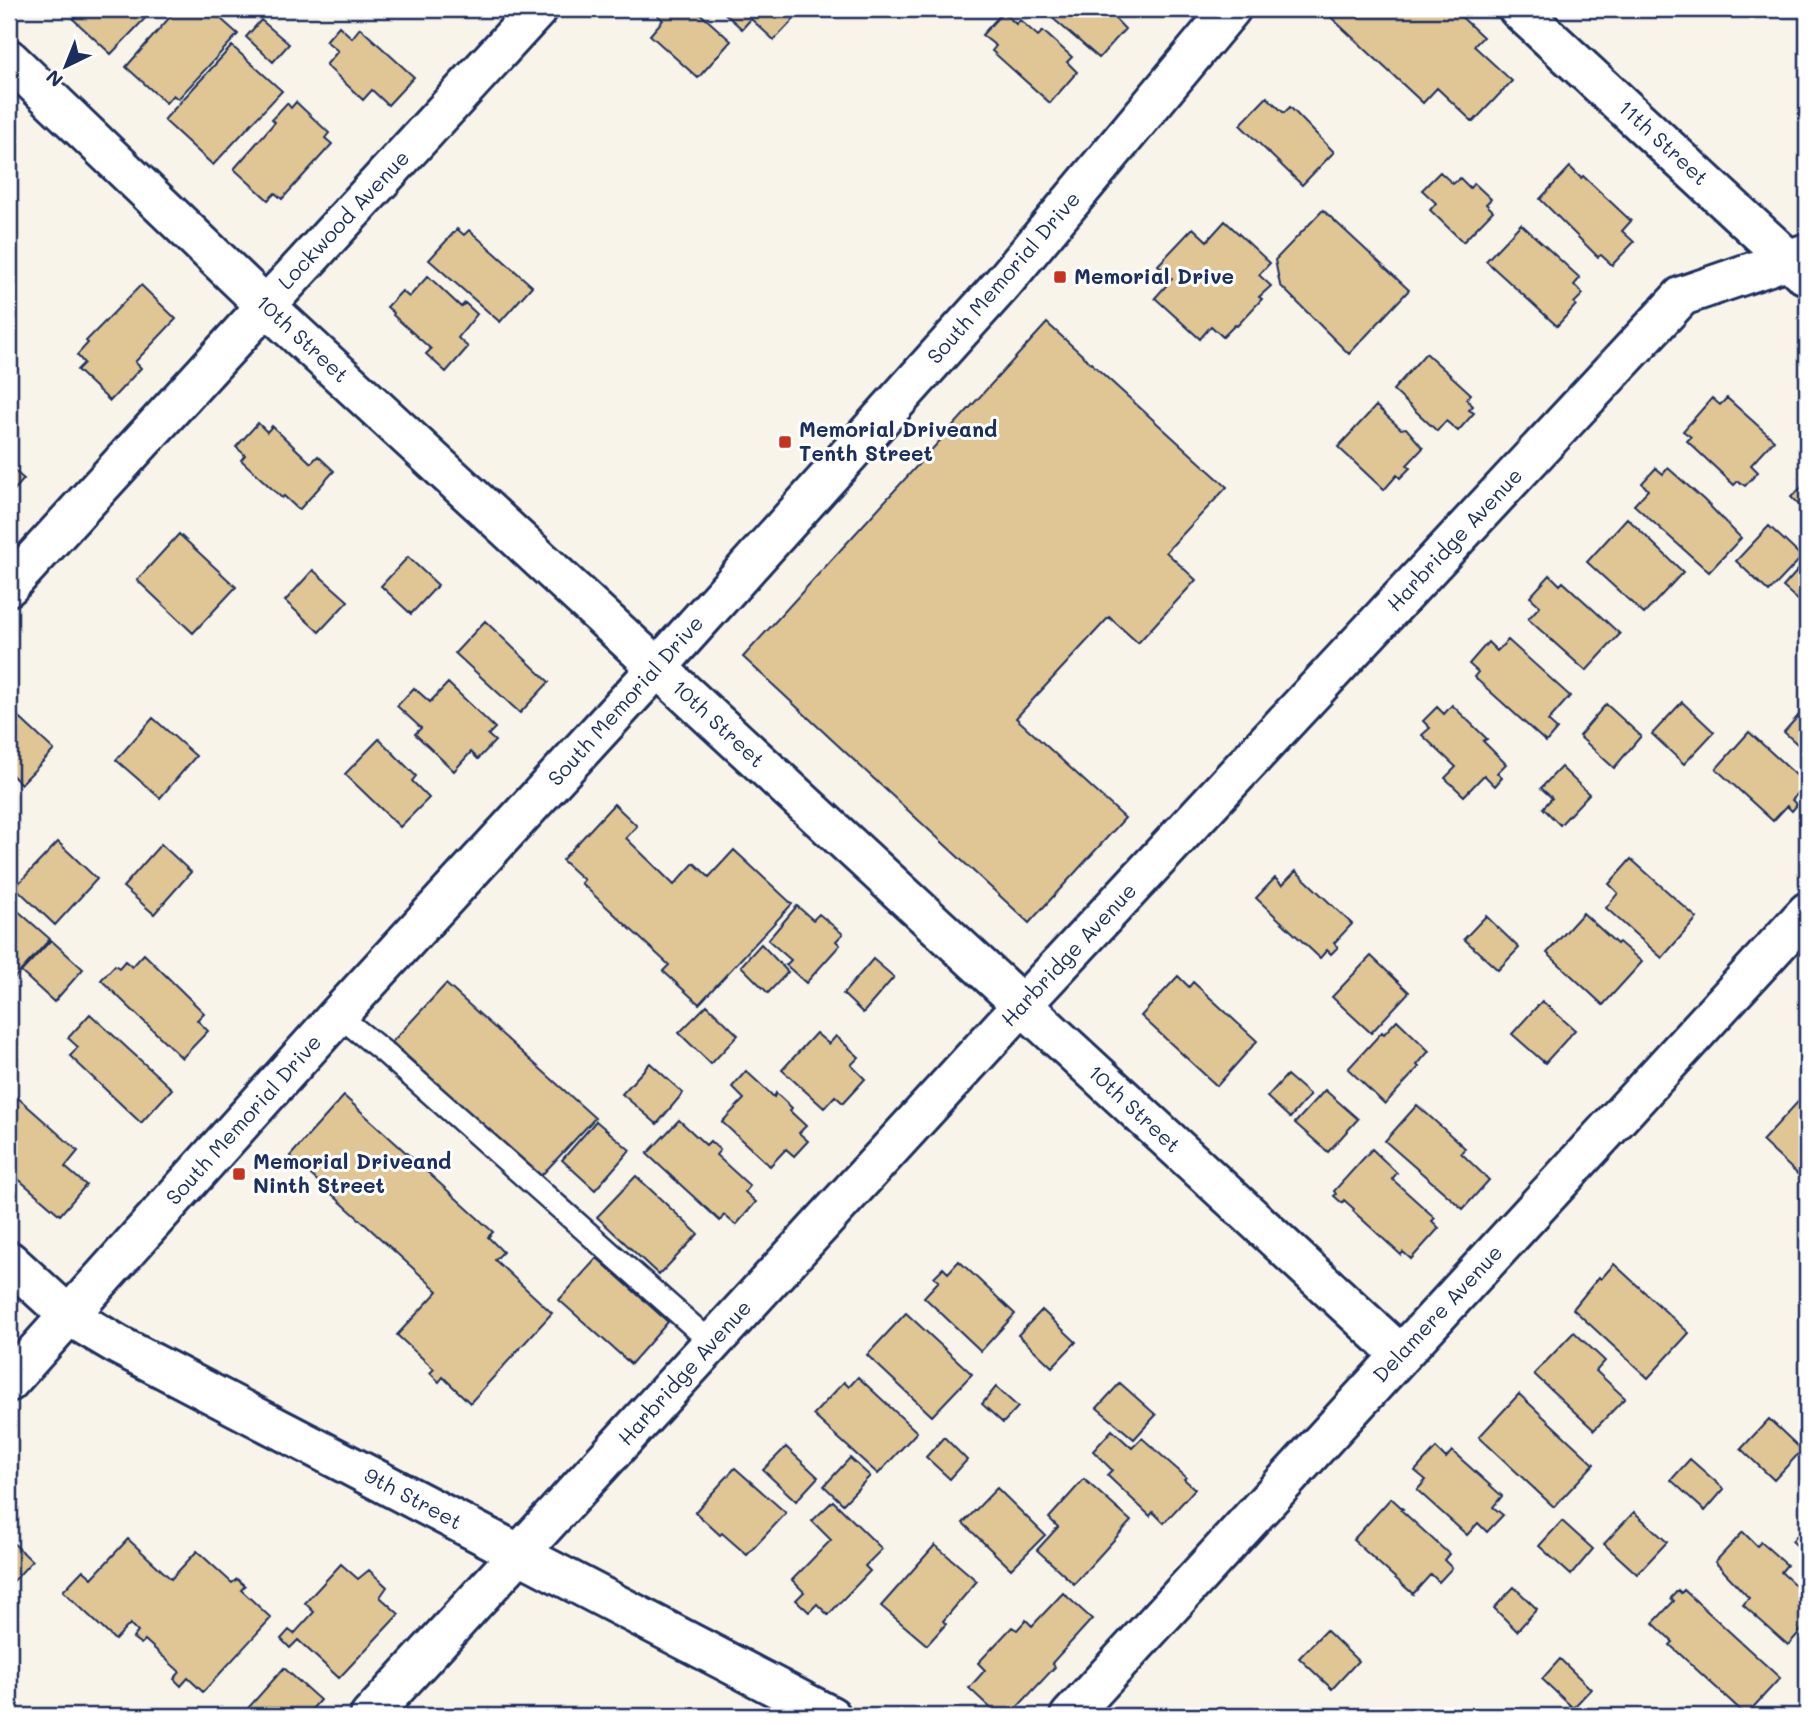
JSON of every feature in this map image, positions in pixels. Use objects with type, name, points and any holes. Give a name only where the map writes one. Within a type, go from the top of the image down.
[{"type":"street","name":"Lockwood Avenue","points":[[9,586],[538,9]]},
{"type":"street","name":"South Memorial Drive","points":[[9,1382],[338,1015],[657,668],[1003,283],[1231,9]]},
{"type":"street","name":"11th Street","points":[[1518,9],[1801,263]]},
{"type":"street","name":"10th Street","points":[[9,60],[266,306],[1401,1355]]},
{"type":"street","name":"Harbridge Avenue","points":[[370,1716],[1022,1005],[1682,296],[1801,263]]},
{"type":"street","name":"Delamere Avenue","points":[[1070,1716],[1807,912]]},
{"type":"street","name":"9th Street","points":[[9,1261],[69,1316],[118,1345],[831,1716]]},
{"type":"lane","points":[[338,1015],[384,1052],[712,1343]]},
{"type":"building","points":[[83,9],[154,9],[111,54],[73,19]]},
{"type":"building","points":[[177,9],[217,9],[224,16],[221,19],[238,34],[178,99],[173,95],[166,103],[126,67]]},
{"type":"building","points":[[659,9],[695,9],[731,41],[698,78],[650,35],[663,20],[655,13]]},
{"type":"building","points":[[720,9],[791,9],[798,15],[774,40],[751,19],[742,29]]},
{"type":"building","points":[[1042,9],[1106,9],[1125,29],[1099,58]]},
{"type":"building","points":[[1322,9],[1453,9],[1483,37],[1474,46],[1512,81],[1473,122],[1437,88],[1423,103]]},
{"type":"building","points":[[1003,12],[1016,24],[1020,20],[1038,36],[1043,31],[1072,57],[1067,62],[1077,72],[1050,103],[992,51],[996,46],[982,35]]},
{"type":"building","points":[[261,20],[289,44],[273,62],[246,37]]},
{"type":"building","points":[[339,26],[352,38],[360,28],[414,77],[388,105],[372,90],[363,100],[326,65],[338,51],[326,41]]},
{"type":"building","points":[[232,46],[282,91],[213,165],[164,120]]},
{"type":"building","points":[[1267,97],[1284,113],[1290,107],[1334,152],[1302,185],[1240,125]]},
{"type":"building","points":[[296,102],[329,133],[325,138],[332,144],[282,199],[275,193],[268,200],[234,169],[275,122],[272,119],[287,103],[291,108]]},
{"type":"building","points":[[1570,167],[1631,221],[1622,231],[1634,242],[1612,265],[1601,255],[1598,257],[1540,199]]},
{"type":"building","points":[[1440,172],[1453,184],[1460,178],[1470,188],[1474,183],[1491,199],[1486,204],[1493,211],[1463,242],[1430,210],[1436,203],[1422,190]]},
{"type":"building","points":[[1323,210],[1409,290],[1349,354],[1280,285],[1275,260]]},
{"type":"building","points":[[1225,221],[1270,263],[1259,275],[1271,286],[1237,326],[1223,337],[1211,326],[1200,339],[1155,298],[1172,279],[1158,265],[1193,228],[1207,241]]},
{"type":"building","points":[[1521,224],[1580,278],[1574,285],[1583,294],[1557,326],[1486,261]]},
{"type":"building","points":[[457,229],[464,235],[469,230],[532,286],[500,322],[429,260]]},
{"type":"building","points":[[428,276],[461,307],[465,303],[477,314],[458,338],[468,347],[446,372],[426,354],[431,349],[387,307],[402,291],[409,297]]},
{"type":"building","points":[[141,285],[176,319],[135,362],[141,368],[110,401],[77,370],[84,363],[77,355],[88,343],[86,341]]},
{"type":"building","points":[[1047,323],[1227,487],[1166,552],[1196,580],[1138,643],[1109,617],[1016,718],[1125,818],[1029,923],[743,657]]},
{"type":"building","points":[[1426,353],[1471,394],[1466,399],[1473,406],[1469,410],[1474,413],[1458,431],[1446,421],[1437,431],[1393,390]]},
{"type":"building","points":[[1712,398],[1720,405],[1727,398],[1774,440],[1751,465],[1758,472],[1745,486],[1738,481],[1734,485],[1687,441],[1691,437],[1683,431]]},
{"type":"building","points":[[1376,406],[1401,429],[1406,428],[1423,448],[1407,465],[1410,468],[1400,478],[1397,475],[1384,490],[1338,447]]},
{"type":"building","points":[[258,423],[267,432],[272,426],[311,463],[318,456],[334,471],[299,510],[241,460],[245,455],[236,447]]},
{"type":"building","points":[[9,466],[24,479],[9,496]]},
{"type":"building","points":[[1656,468],[1663,474],[1668,468],[1741,538],[1709,572],[1634,505],[1648,490],[1642,483]]},
{"type":"building","points":[[1807,482],[1807,513],[1791,497]]},
{"type":"building","points":[[1627,518],[1683,572],[1644,614],[1587,562]]},
{"type":"building","points":[[1769,526],[1802,557],[1769,592],[1736,561]]},
{"type":"building","points":[[179,534],[236,587],[193,633],[137,580]]},
{"type":"building","points":[[408,557],[438,585],[411,614],[381,586]]},
{"type":"building","points":[[1807,560],[1807,608],[1783,587]]},
{"type":"building","points":[[313,570],[348,601],[319,632],[285,601]]},
{"type":"building","points":[[1550,575],[1560,585],[1563,582],[1620,634],[1586,671],[1528,619],[1540,606],[1530,597]]},
{"type":"building","points":[[485,621],[549,682],[520,713],[455,653]]},
{"type":"building","points":[[1508,640],[1570,696],[1548,721],[1557,729],[1546,742],[1474,677],[1478,672],[1469,664],[1488,642],[1497,651]]},
{"type":"building","points":[[448,683],[495,728],[488,735],[495,741],[478,759],[471,752],[454,771],[415,734],[421,728],[397,706],[414,688],[430,702]]},
{"type":"building","points":[[1682,702],[1714,732],[1684,764],[1652,734]]},
{"type":"building","points":[[1606,704],[1641,736],[1614,768],[1579,736]]},
{"type":"building","points":[[1452,705],[1487,739],[1483,741],[1506,764],[1497,773],[1502,778],[1495,786],[1484,775],[1464,796],[1445,778],[1456,767],[1422,735],[1430,728],[1423,721],[1437,707],[1444,714]]},
{"type":"building","points":[[1807,706],[1807,753],[1784,732]]},
{"type":"building","points":[[9,708],[54,750],[21,784],[9,772]]},
{"type":"building","points":[[153,718],[196,756],[160,798],[116,760]]},
{"type":"building","points":[[1749,732],[1806,784],[1792,800],[1797,805],[1792,811],[1787,806],[1773,821],[1716,769]]},
{"type":"building","points":[[379,739],[416,776],[412,781],[429,798],[400,827],[345,774]]},
{"type":"building","points":[[1561,767],[1589,794],[1560,825],[1543,808],[1552,798],[1541,788]]},
{"type":"building","points":[[614,804],[637,826],[626,838],[674,885],[694,863],[709,877],[734,850],[792,904],[699,1004],[663,971],[669,965],[581,883],[584,880],[562,860]]},
{"type":"building","points":[[58,842],[97,879],[55,925],[15,887]]},
{"type":"building","points":[[161,844],[191,872],[154,914],[123,887]]},
{"type":"building","points":[[1631,859],[1697,918],[1662,958],[1606,908],[1618,893],[1609,884]]},
{"type":"building","points":[[1296,871],[1352,924],[1334,943],[1338,947],[1331,954],[1327,950],[1320,958],[1256,898],[1275,878],[1282,885]]},
{"type":"building","points":[[9,903],[50,939],[9,984]]},
{"type":"building","points":[[797,906],[813,920],[819,914],[843,934],[836,941],[840,945],[806,983],[786,965],[791,960],[768,940]]},
{"type":"building","points":[[1583,913],[1617,944],[1619,942],[1642,962],[1603,1005],[1547,953]]},
{"type":"building","points":[[1486,916],[1519,948],[1498,970],[1464,939]]},
{"type":"building","points":[[51,940],[83,969],[54,1002],[21,972]]},
{"type":"building","points":[[761,944],[788,972],[768,993],[741,966]]},
{"type":"building","points":[[144,954],[204,1013],[197,1020],[208,1031],[182,1058],[101,980],[115,965],[119,968],[125,961],[132,967]]},
{"type":"building","points":[[1371,956],[1409,992],[1371,1033],[1332,997]]},
{"type":"building","points":[[873,959],[894,977],[863,1013],[843,994]]},
{"type":"building","points":[[1178,976],[1189,987],[1193,982],[1257,1041],[1217,1086],[1141,1016]]},
{"type":"building","points":[[446,984],[595,1118],[539,1178],[392,1042]]},
{"type":"building","points":[[1542,1001],[1575,1030],[1545,1063],[1512,1034]]},
{"type":"building","points":[[707,1005],[738,1035],[711,1064],[679,1033]]},
{"type":"building","points":[[90,1014],[172,1089],[141,1123],[70,1056],[78,1047],[68,1038]]},
{"type":"building","points":[[1397,1020],[1429,1051],[1417,1065],[1419,1067],[1385,1104],[1348,1069],[1382,1032],[1384,1034]]},
{"type":"building","points":[[816,1033],[829,1044],[836,1036],[859,1057],[851,1065],[865,1079],[843,1103],[835,1096],[824,1108],[782,1070]]},
{"type":"building","points":[[650,1063],[683,1093],[657,1124],[622,1094]]},
{"type":"building","points":[[746,1071],[774,1097],[776,1093],[806,1126],[799,1133],[808,1141],[794,1156],[786,1149],[770,1166],[722,1122],[744,1099],[732,1087]]},
{"type":"building","points":[[1287,1075],[1310,1095],[1290,1118],[1267,1097]]},
{"type":"building","points":[[1325,1090],[1358,1119],[1328,1152],[1295,1123]]},
{"type":"building","points":[[1807,1092],[1807,1183],[1762,1141]]},
{"type":"building","points":[[344,1096],[493,1232],[488,1237],[503,1252],[495,1260],[552,1313],[470,1403],[443,1377],[439,1382],[430,1373],[434,1369],[397,1335],[438,1291],[290,1156]]},
{"type":"building","points":[[17,1097],[78,1151],[65,1167],[86,1185],[60,1215],[9,1171],[9,1106]]},
{"type":"building","points":[[1417,1105],[1465,1148],[1461,1153],[1489,1180],[1463,1209],[1385,1141]]},
{"type":"building","points":[[679,1120],[706,1145],[710,1141],[720,1150],[716,1155],[750,1186],[745,1192],[756,1202],[736,1225],[724,1215],[720,1221],[647,1154]]},
{"type":"building","points":[[596,1121],[630,1150],[595,1190],[562,1160]]},
{"type":"building","points":[[1372,1149],[1397,1173],[1392,1179],[1435,1218],[1432,1221],[1439,1228],[1411,1259],[1403,1252],[1401,1255],[1344,1200],[1342,1203],[1334,1196],[1334,1191]]},
{"type":"building","points":[[636,1176],[698,1234],[659,1275],[597,1217]]},
{"type":"building","points":[[597,1258],[668,1322],[631,1364],[559,1300]]},
{"type":"building","points":[[959,1261],[1015,1314],[981,1351],[924,1297],[939,1281],[934,1277],[943,1268],[948,1273]]},
{"type":"building","points":[[1614,1264],[1689,1333],[1648,1378],[1573,1309],[1599,1277],[1601,1279]]},
{"type":"building","points":[[1042,1310],[1076,1342],[1052,1367],[1018,1335]]},
{"type":"building","points":[[906,1313],[972,1374],[932,1416],[867,1355]]},
{"type":"building","points":[[1574,1332],[1605,1361],[1596,1371],[1625,1398],[1594,1430],[1534,1374]]},
{"type":"building","points":[[858,1377],[917,1432],[878,1474],[813,1415],[844,1382],[849,1387]]},
{"type":"building","points":[[1120,1383],[1156,1415],[1134,1439],[1097,1408]]},
{"type":"building","points":[[996,1387],[1018,1407],[1003,1423],[982,1404]]},
{"type":"building","points":[[1519,1394],[1594,1464],[1554,1507],[1479,1437]]},
{"type":"building","points":[[1769,1419],[1802,1450],[1774,1480],[1741,1449]]},
{"type":"building","points":[[1112,1430],[1132,1448],[1142,1438],[1186,1477],[1184,1479],[1195,1489],[1164,1523],[1153,1512],[1150,1516],[1107,1475],[1112,1470],[1093,1451]]},
{"type":"building","points":[[944,1437],[967,1460],[950,1479],[926,1457]]},
{"type":"building","points":[[786,1447],[818,1477],[796,1501],[763,1470]]},
{"type":"building","points":[[1436,1448],[1446,1458],[1452,1451],[1502,1496],[1493,1507],[1503,1515],[1487,1532],[1478,1523],[1467,1535],[1417,1490],[1426,1480],[1415,1471]]},
{"type":"building","points":[[850,1458],[870,1476],[843,1504],[824,1486]]},
{"type":"building","points":[[1690,1459],[1724,1489],[1705,1511],[1671,1480]]},
{"type":"building","points":[[735,1468],[786,1513],[747,1555],[695,1512]]},
{"type":"building","points":[[1084,1479],[1131,1521],[1074,1584],[1037,1550],[1058,1527],[1049,1518]]},
{"type":"building","points":[[997,1488],[1045,1535],[1011,1569],[963,1523]]},
{"type":"building","points":[[1391,1498],[1449,1554],[1444,1560],[1452,1568],[1439,1582],[1431,1574],[1413,1594],[1353,1540]]},
{"type":"building","points":[[833,1501],[882,1549],[865,1566],[870,1571],[828,1615],[817,1604],[809,1612],[796,1600],[804,1592],[792,1580],[831,1540],[812,1521]]},
{"type":"building","points":[[1634,1512],[1667,1542],[1637,1574],[1604,1544]]},
{"type":"building","points":[[1562,1521],[1593,1549],[1571,1575],[1539,1546]]},
{"type":"building","points":[[1807,1524],[1807,1555],[1792,1541]]},
{"type":"building","points":[[1743,1532],[1757,1546],[1761,1542],[1787,1565],[1781,1572],[1807,1596],[1807,1624],[1788,1645],[1743,1605],[1749,1598],[1715,1562]]},
{"type":"building","points":[[9,1539],[32,1561],[9,1586]]},
{"type":"building","points":[[128,1539],[171,1579],[197,1551],[232,1583],[237,1579],[245,1586],[241,1590],[271,1618],[203,1692],[188,1678],[181,1686],[174,1679],[180,1672],[145,1640],[141,1644],[133,1638],[138,1632],[130,1624],[115,1640],[63,1591],[83,1570],[92,1578]]},
{"type":"building","points":[[935,1545],[977,1581],[943,1621],[946,1624],[927,1645],[881,1606]]},
{"type":"building","points":[[341,1564],[358,1579],[369,1570],[387,1587],[380,1597],[399,1614],[339,1678],[298,1640],[290,1648],[281,1639],[289,1630],[294,1634],[314,1612],[305,1603]]},
{"type":"building","points":[[1514,1587],[1537,1609],[1517,1631],[1494,1608]]},
{"type":"building","points":[[1678,1590],[1681,1593],[1684,1590],[1780,1678],[1746,1715],[1670,1645],[1673,1642],[1653,1623],[1674,1601],[1671,1598]]},
{"type":"building","points":[[1063,1593],[1092,1619],[1052,1663],[1055,1667],[1009,1716],[999,1716],[969,1688],[985,1670],[978,1663],[1012,1627],[1017,1630],[1026,1620],[1032,1626]]},
{"type":"building","points":[[1326,1630],[1358,1661],[1332,1689],[1299,1658]]},
{"type":"building","points":[[1560,1659],[1591,1689],[1573,1708],[1542,1679]]},
{"type":"building","points":[[284,1668],[320,1700],[306,1716],[241,1716]]},
{"type":"place","name":"Memorial Drive","points":[[1060,277]]},
{"type":"place","name":"Memorial Driveand Tenth Street","points":[[785,442]]},
{"type":"place","name":"Memorial Driveand Ninth Street","points":[[239,1174]]}]
